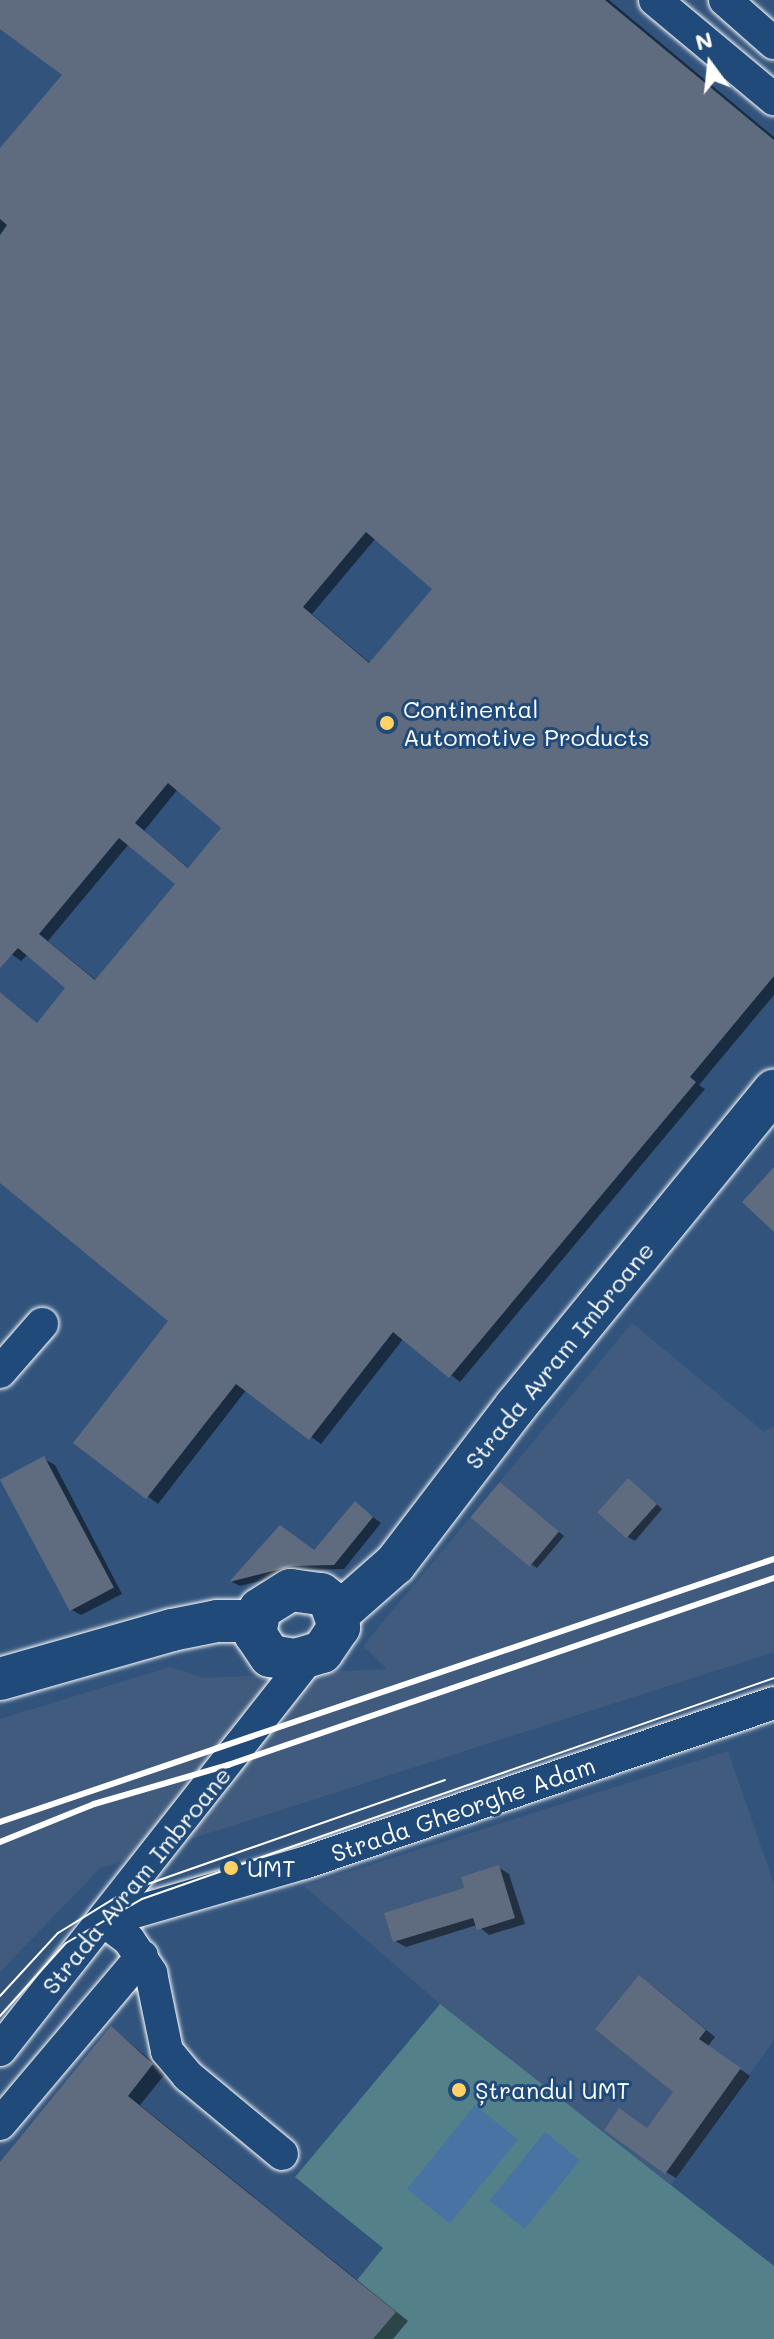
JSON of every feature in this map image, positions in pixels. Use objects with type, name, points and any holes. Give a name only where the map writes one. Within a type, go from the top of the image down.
[{"type":"main road","name":"Strada Avram Imbroane","points":[[338,1614],[395,1564],[515,1407],[774,1090]]},
{"type":"main road","points":[[0,1679],[172,1630],[217,1621],[278,1645],[336,1637],[338,1614],[321,1594],[291,1590],[268,1601],[278,1645]]},
{"type":"street","points":[[655,0],[774,99]]},
{"type":"street","points":[[725,0],[774,43]]},
{"type":"street","points":[[0,1372],[42,1324]]},
{"type":"street","name":"Strada Avram Imbroane","points":[[0,2050],[268,1708],[278,1645]]},
{"type":"street","name":"Strada Gheorghe Adam","points":[[104,1921],[304,1863],[774,1703]]},
{"type":"street","points":[[104,1921],[142,1956],[157,1987],[167,2051],[188,2076],[282,2154]]},
{"type":"street","points":[[0,2124],[142,1956]]},
{"type":"shaded area","points":[[632,1323],[764,1432],[774,1426],[774,1652],[100,1868],[0,1972],[0,1719],[170,1667],[204,1678],[387,1669],[363,1646]]},
{"type":"shaded area","points":[[728,1751],[774,1884],[774,2040],[671,2185],[440,2004],[304,1886]]},
{"type":"shaded area","points":[[475,2105],[518,2140],[450,2224],[407,2189]]},
{"type":"shaded area","points":[[545,2132],[580,2160],[525,2229],[490,2200]]},
{"type":"green space","name":"Ștrandul UMT","points":[[440,2004],[774,2266],[774,2339],[329,2339],[368,2290],[357,2280],[383,2248],[295,2177]]},
{"type":"building","name":"Continental Automotive Products","points":[[0,0],[605,0],[774,140],[774,976],[690,1077],[696,1082],[449,1378],[393,1332],[309,1440],[236,1384],[146,1499],[73,1443],[168,1321],[0,1183],[0,992],[37,1023],[65,988],[18,948],[0,968],[0,235],[7,225],[0,219],[0,148],[62,75],[0,29]],"holes":[[[366,532],[432,589],[369,663],[303,607]],[[168,783],[221,828],[188,868],[135,823]],[[119,838],[175,884],[95,980],[39,934]]]},
{"type":"building","points":[[774,1167],[774,1232],[742,1202]]},
{"type":"building","points":[[44,1456],[114,1588],[70,1611],[0,1480]]},
{"type":"building","points":[[628,1478],[657,1504],[626,1538],[597,1512]]},
{"type":"building","points":[[500,1482],[559,1531],[529,1567],[470,1517]]},
{"type":"building","points":[[355,1501],[373,1517],[334,1565],[293,1566],[229,1582],[280,1525],[314,1550]]},
{"type":"building","points":[[499,1865],[515,1918],[477,1930],[473,1918],[393,1942],[384,1913],[464,1888],[461,1877]]},
{"type":"building","points":[[639,1975],[706,2030],[699,2039],[741,2068],[665,2174],[604,2130],[619,2108],[647,2128],[673,2092],[595,2029]]},
{"type":"building","points":[[111,2026],[153,2064],[128,2096],[396,2312],[373,2339],[0,2339],[0,2162]]},
{"type":"tram line","points":[[0,2016],[66,1943],[142,1899],[774,1678]]},
{"type":"tram line","points":[[0,1996],[58,1933],[125,1892],[445,1780]]},
{"type":"railway","points":[[0,1822],[774,1559]]},
{"type":"railway","points":[[0,1842],[94,1804],[228,1765],[774,1578]]},
{"type":"place","name":"Continental Automotive Products","points":[[387,723]]},
{"type":"place","name":"UMT","points":[[231,1868]]},
{"type":"place","name":"Ștrandul UMT","points":[[459,2090]]}]
